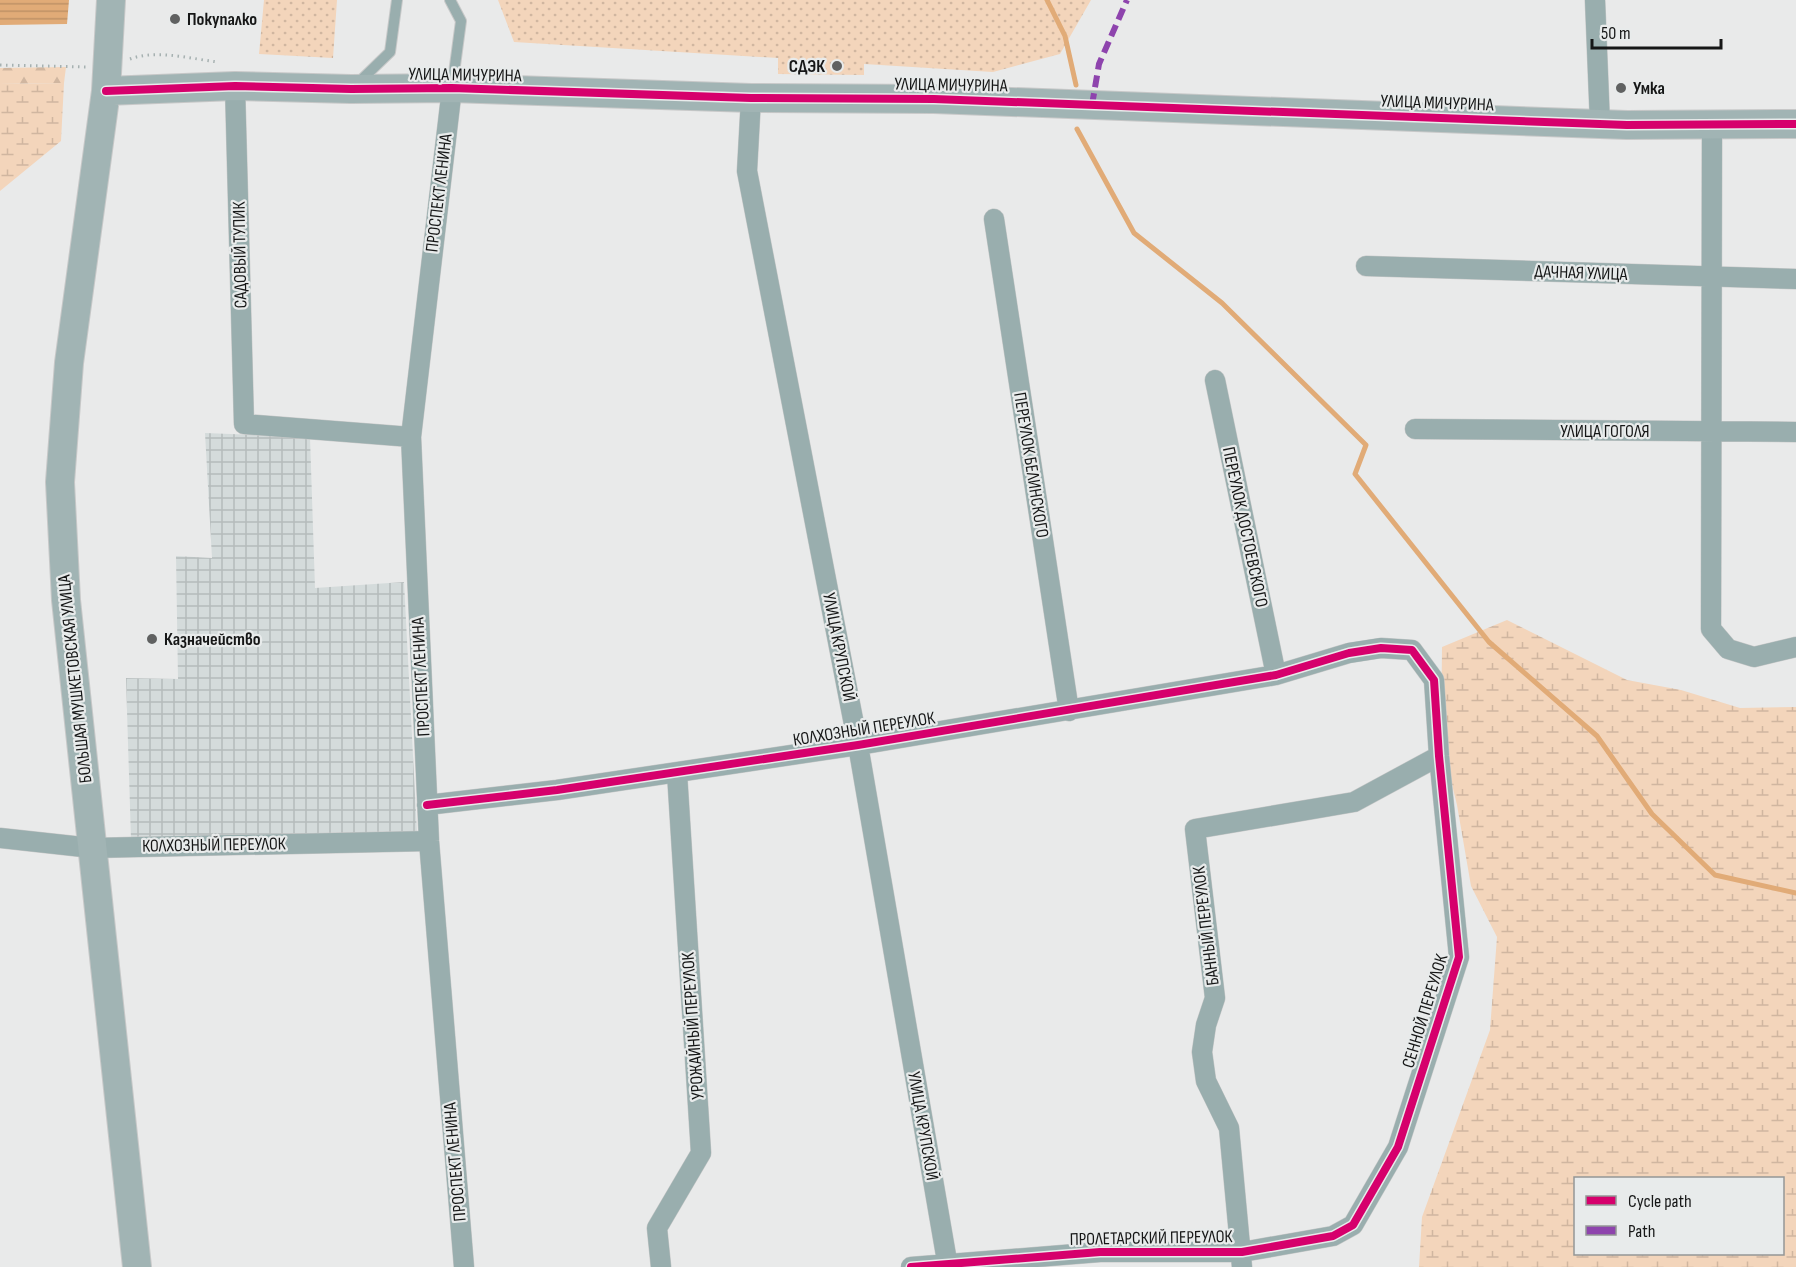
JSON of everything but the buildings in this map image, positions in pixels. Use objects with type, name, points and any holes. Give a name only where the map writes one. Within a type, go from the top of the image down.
[{"type":"street","name":"БОЛЬШАЯ МУШКЕТОВСКАЯ УЛИЦА","points":[[111,0],[106,91],[69,363],[60,482],[66,600],[137,1267]]},
{"type":"street","points":[[1595,0],[1600,124]]},
{"type":"street","name":"УЛИЦА МИЧУРИНА","points":[[106,91],[235,86],[351,89],[452,88],[751,98],[934,99],[1600,124],[1796,124]]},
{"type":"street","name":"САДОВЫЙ ТУПИК","points":[[235,86],[244,424],[411,437]]},
{"type":"street","name":"ПРОСПЕКТ ЛЕНИНА","points":[[452,88],[411,437],[429,841],[464,1267]]},
{"type":"street","name":"УЛИЦА КРУПСКОЙ","points":[[751,98],[747,171],[858,746],[948,1265]]},
{"type":"street","points":[[1712,124],[1711,629],[1728,649],[1755,657],[1796,647]]},
{"type":"street","name":"ПЕРЕУЛОК БЕЛИНСКОГО","points":[[994,219],[1069,711]]},
{"type":"street","name":"ДАЧНАЯ УЛИЦА","points":[[1366,266],[1796,279]]},
{"type":"street","name":"ПЕРЕУЛОК ДОСТОЕВСКОГО","points":[[1215,380],[1276,675]]},
{"type":"street","name":"УЛИЦА ГОГОЛЯ","points":[[1415,429],[1796,432]]},
{"type":"street","name":"СЕННОЙ ПЕРЕУЛОК","points":[[1304,668],[1349,653],[1381,648],[1412,650],[1434,680],[1439,756],[1459,957],[1398,1147],[1353,1226]]},
{"type":"street","name":"КОЛХОЗНЫЙ ПЕРЕУЛОК","points":[[427,805],[557,790],[858,746],[1276,675],[1304,668]]},
{"type":"street","name":"БАННЫЙ ПЕРЕУЛОК","points":[[1242,1259],[1228,1128],[1206,1081],[1202,1052],[1206,1025],[1215,998],[1194,829],[1354,802],[1439,756]]},
{"type":"street","name":"УРОЖАЙНЫЙ ПЕРЕУЛОК","points":[[661,1267],[657,1228],[701,1153],[678,773]]},
{"type":"street","name":"КОЛХОЗНЫЙ ПЕРЕУЛОК","points":[[0,838],[92,848],[429,841]]},
{"type":"street","name":"ПРОЛЕТАРСКИЙ ПЕРЕУЛОК","points":[[911,1267],[1100,1252],[1242,1259],[1333,1236],[1353,1226]]},
{"type":"lane","points":[[351,89],[390,52],[397,0]]},
{"type":"lane","points":[[450,0],[461,21],[452,88]]},
{"type":"shaded area","points":[[0,0],[69,0],[67,24],[0,25]]},
{"type":"shaded area","points":[[205,433],[310,437],[315,588],[404,582],[417,833],[131,840],[126,678],[178,679],[176,556],[212,558]]},
{"type":"green space","points":[[264,0],[337,0],[333,58],[259,54]]},
{"type":"green space","points":[[498,0],[1091,0],[1060,54],[993,72],[864,64],[864,75],[778,74],[778,58],[514,42]]},
{"type":"green space","points":[[66,67],[64,83],[0,84],[0,68]]},
{"type":"green space","points":[[64,83],[61,141],[0,191],[0,84]]},
{"type":"green space","points":[[1507,620],[1627,680],[1681,690],[1740,708],[1796,707],[1796,1267],[1419,1267],[1422,1217],[1490,1030],[1497,937],[1471,886],[1457,805],[1441,739],[1442,647]]},
{"type":"waterway","points":[[1047,0],[1065,36],[1076,85]]},
{"type":"waterway","points":[[1077,129],[1134,233],[1222,303],[1366,445],[1355,474],[1489,642],[1597,736],[1652,814],[1715,875],[1796,893]]},
{"type":"marked path","points":[[1092,105],[1099,64],[1127,0]]},
{"type":"cycle path","points":[[106,91],[235,86],[351,89],[452,88],[751,98],[934,99],[1627,125],[1796,124]]},
{"type":"cycle path","points":[[427,805],[557,790],[858,745],[1276,675],[1349,653],[1381,648],[1412,650],[1434,680],[1439,756],[1459,957],[1398,1147],[1353,1225],[1333,1236],[1242,1252],[1100,1252],[911,1267]]},
{"type":"place","name":"Покупалко","points":[[175,19]]},
{"type":"place","name":"СДЭК","points":[[837,66]]},
{"type":"place","name":"Умка","points":[[1621,88]]},
{"type":"place","name":"Казначейство","points":[[152,639]]}]
